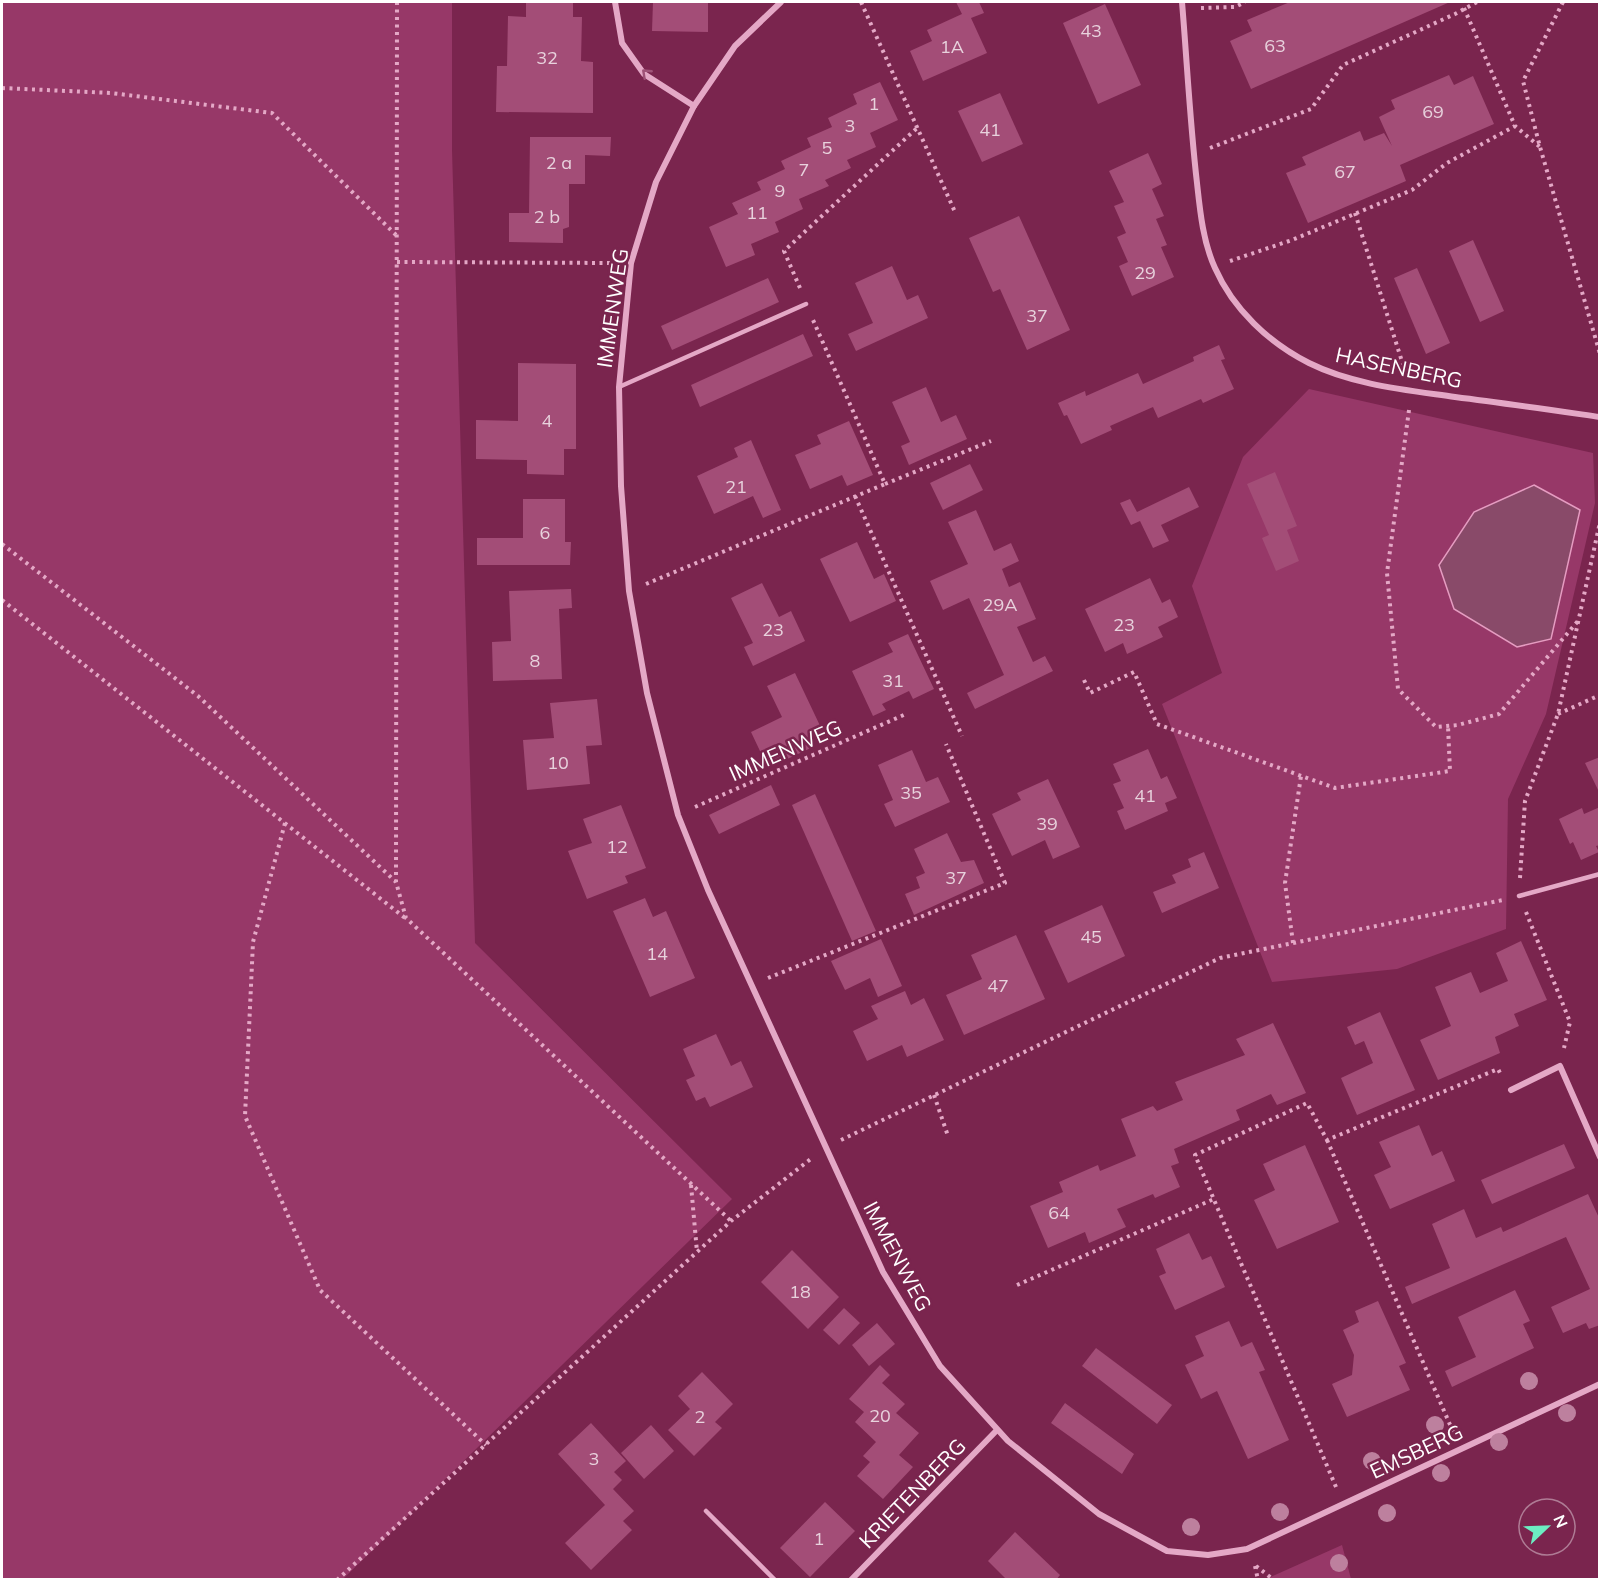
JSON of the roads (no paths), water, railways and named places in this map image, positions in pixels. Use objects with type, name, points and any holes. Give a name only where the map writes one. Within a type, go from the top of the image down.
[{"type":"street","points":[[615,2],[622,43],[644,74],[694,106]]},
{"type":"street","name":"IMMENWEG","points":[[781,2],[735,46],[694,106],[656,182],[631,263],[619,387],[621,486],[629,591],[647,693],[678,815],[708,890],[883,1272],[940,1366],[997,1431],[1099,1514],[1167,1551],[1208,1555],[1247,1549]]},
{"type":"street","name":"HASENBERG","points":[[1182,5],[1193,155],[1201,217],[1214,266],[1233,300],[1257,327],[1281,346],[1310,363],[1343,375],[1412,391],[1599,417]]},
{"type":"street","points":[[1510,1090],[1560,1066],[1599,1157]]},
{"type":"street","name":"EMSBERG","points":[[1247,1549],[1599,1384]]},
{"type":"street","name":"KRIETENBERG","points":[[851,1580],[997,1431]]},
{"type":"lane","points":[[619,387],[806,304]]},
{"type":"lane","points":[[1519,896],[1599,874]]},
{"type":"lane","points":[[706,1511],[775,1580]]}]
